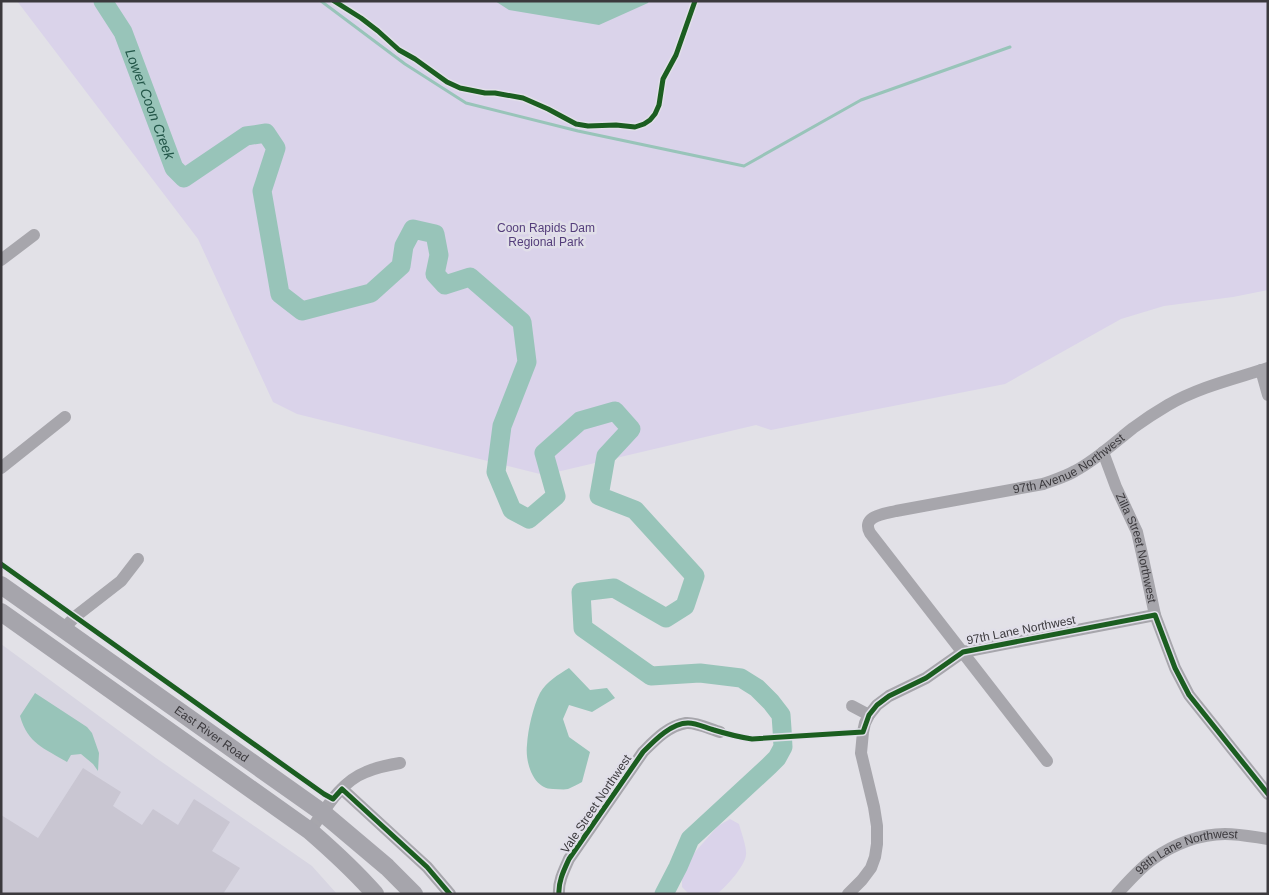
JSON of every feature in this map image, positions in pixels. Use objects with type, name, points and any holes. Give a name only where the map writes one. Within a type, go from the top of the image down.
[{"type":"main road","name":"East River Road","points":[[1,585],[323,813],[387,867],[414,894]]},
{"type":"main road","name":"East River Road","points":[[1,612],[310,831],[362,879],[375,894]]},
{"type":"street","points":[[1,260],[34,235]]},
{"type":"street","points":[[1264,369],[1268,395]]},
{"type":"street","name":"97th Avenue Northwest","points":[[963,652],[870,534],[868,530],[871,519],[896,512],[1043,484],[1059,478],[1074,471],[1103,452],[1135,427],[1168,405],[1218,384],[1264,369]]},
{"type":"street","points":[[1,468],[65,418]]},
{"type":"street","name":"Zilla Street Northwest","points":[[1103,452],[1116,488],[1137,532],[1155,614],[1174,668],[1189,695],[1268,794]]},
{"type":"street","points":[[64,628],[76,616],[121,581],[138,559]]},
{"type":"street","name":"97th Lane Northwest","points":[[848,894],[871,868],[877,844],[874,807],[861,753],[862,732],[869,715],[877,705],[889,696],[926,678],[963,652],[1155,614]]},
{"type":"street","points":[[963,652],[1047,761]]},
{"type":"street","points":[[852,706],[869,715]]},
{"type":"street","name":"Vale Street Northwest","points":[[559,894],[562,874],[569,860],[643,752],[670,729],[686,723],[696,724],[720,732]]},
{"type":"street","points":[[310,831],[348,782],[364,772],[400,762]]},
{"type":"street","points":[[342,789],[427,867],[450,894]]},
{"type":"street","name":"98th Lane Northwest","points":[[1117,894],[1152,859],[1191,840],[1216,834],[1268,839]]},
{"type":"shaded area","points":[[495,1],[649,1],[599,25],[509,10]]},
{"type":"shaded area","points":[[1,644],[156,758],[312,866],[337,894],[1,894]]},
{"type":"shaded area","points":[[569,668],[590,690],[607,688],[615,698],[592,712],[569,705],[563,719],[569,737],[590,752],[582,782],[568,789],[546,788],[535,780],[527,759],[530,725],[540,693],[549,682]]},
{"type":"shaded area","points":[[35,693],[87,727],[92,733],[99,753],[98,771],[81,754],[71,755],[67,762],[44,749],[27,733],[20,716]]},
{"type":"green space","name":"Coon Rapids Dam Regional Park","points":[[17,1],[1268,1],[1268,290],[1233,297],[1164,306],[1121,319],[1005,384],[771,430],[756,425],[544,475],[297,414],[273,402],[198,239]]},
{"type":"green space","points":[[730,819],[739,824],[746,848],[745,860],[730,881],[717,894],[689,894],[682,887],[682,874],[688,860],[718,826]]},
{"type":"building","points":[[83,768],[121,792],[113,806],[142,825],[153,809],[178,825],[194,799],[230,822],[212,851],[240,868],[223,894],[1,894],[1,815],[38,838]]},
{"type":"waterway","name":"Lower Coon Creek","points":[[103,1],[123,32],[174,168],[184,178],[246,136],[266,133],[276,148],[262,191],[280,294],[302,311],[371,293],[401,266],[404,246],[413,229],[435,234],[439,255],[435,274],[445,285],[470,277],[522,322],[527,362],[502,426],[496,472],[512,510],[529,519],[556,496],[544,453],[580,421],[615,411],[631,429],[606,456],[599,496],[635,510],[695,576],[685,606],[666,618],[614,588],[581,592],[583,628],[651,676],[700,673],[741,678],[757,688],[771,702],[781,715],[782,729],[783,747],[777,758],[690,839],[664,894]]},
{"type":"waterway","points":[[321,1],[405,64],[466,103],[578,131],[744,166],[861,100],[1010,47]]},
{"type":"cycle path","points":[[334,1],[361,18],[399,50],[447,82],[460,88],[523,98],[576,124],[635,127],[644,124],[655,114],[659,105],[663,79],[676,55],[695,1]]},
{"type":"cycle path","points":[[1,564],[324,794],[333,799],[342,789],[427,867],[450,894]]},
{"type":"cycle path","points":[[559,894],[560,881],[569,859],[643,752],[663,733],[675,726],[691,723],[752,739],[863,732],[869,715],[877,705],[889,696],[926,678],[963,652],[1155,615],[1175,668],[1189,695],[1268,794]]}]
